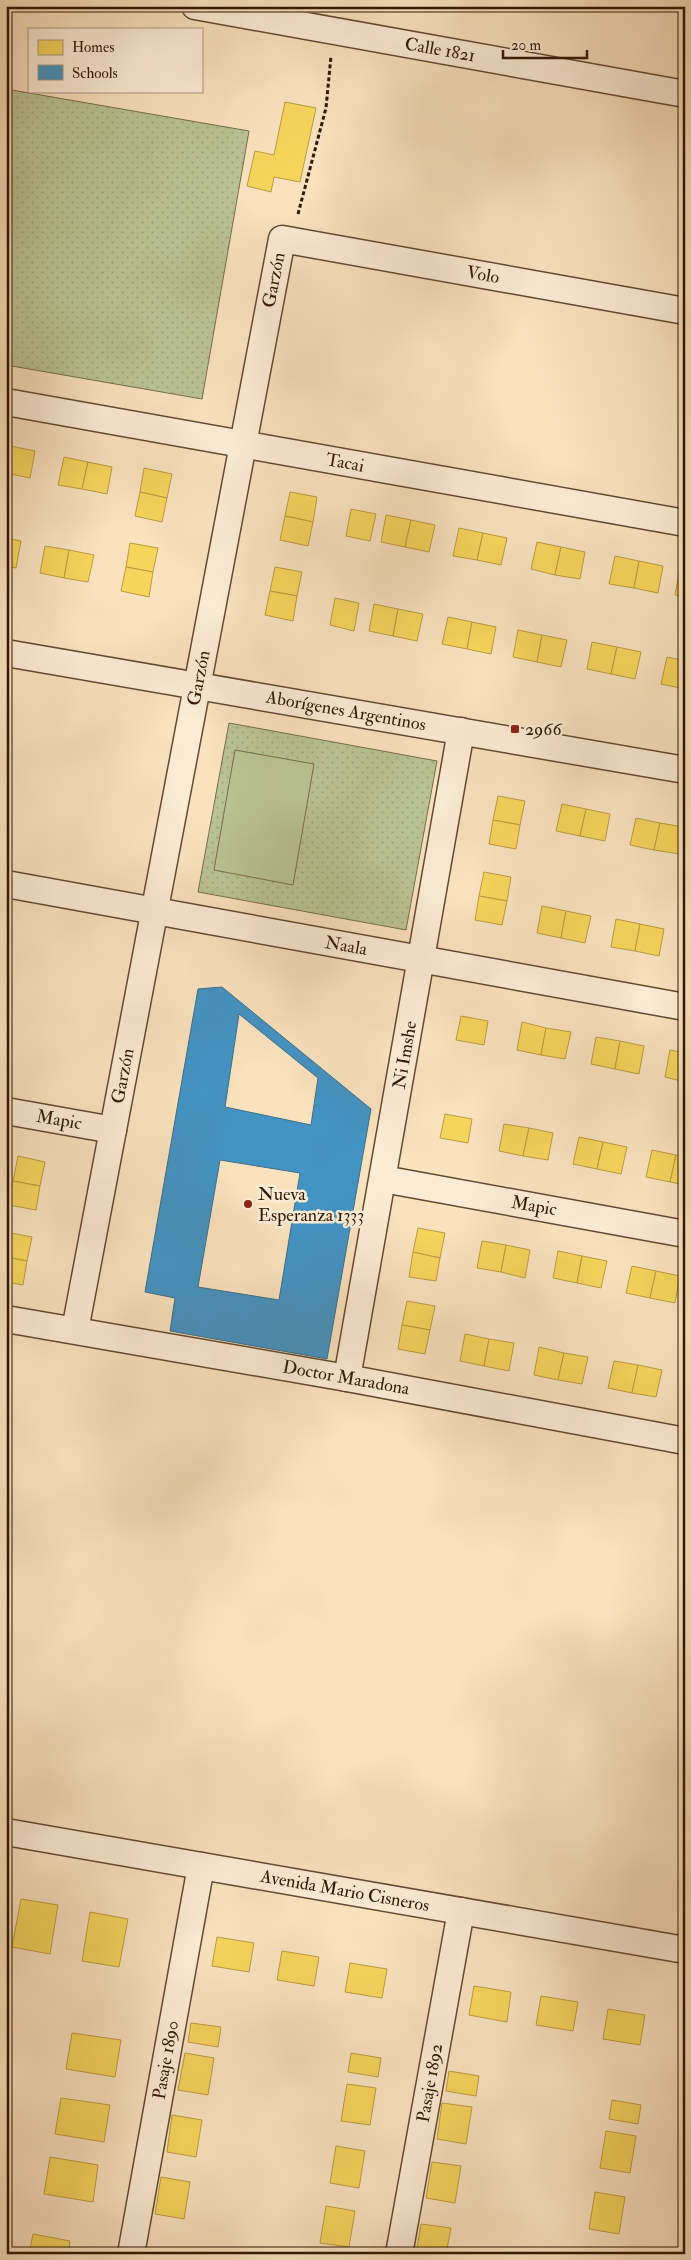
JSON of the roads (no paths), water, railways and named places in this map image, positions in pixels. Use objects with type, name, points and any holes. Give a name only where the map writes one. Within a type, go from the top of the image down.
[{"type":"street","name":"Calle 1821","points":[[195,6],[685,94]]},
{"type":"street","name":"Volo","points":[[282,239],[685,311]]},
{"type":"street","name":"Garzón","points":[[75,1330],[282,239]]},
{"type":"street","name":"Tacai","points":[[6,402],[685,523]]},
{"type":"street","name":"Aborígenes Argentinos","points":[[6,653],[685,770]]},
{"type":"street","name":"Ni Imshe","points":[[347,1378],[461,731]]},
{"type":"street","name":"Naala","points":[[6,884],[685,1007]]},
{"type":"street","name":"Mapic","points":[[6,1111],[113,1130]]},
{"type":"street","name":"Mapic","points":[[383,1179],[685,1234]]},
{"type":"street","name":"Doctor Maradona","points":[[6,1319],[347,1378],[685,1441]]},
{"type":"street","name":"Avenida Mario Cisneros","points":[[6,1832],[685,1950]]},
{"type":"street","name":"Pasaje 1890","points":[[131,2254],[201,1866]]},
{"type":"street","name":"Pasaje 1892","points":[[399,2254],[461,1912]]},
{"type":"place","name":"2966","points":[[515,729]]},
{"type":"place","name":"Nueva Esperanza 1333","points":[[248,1204]]}]
